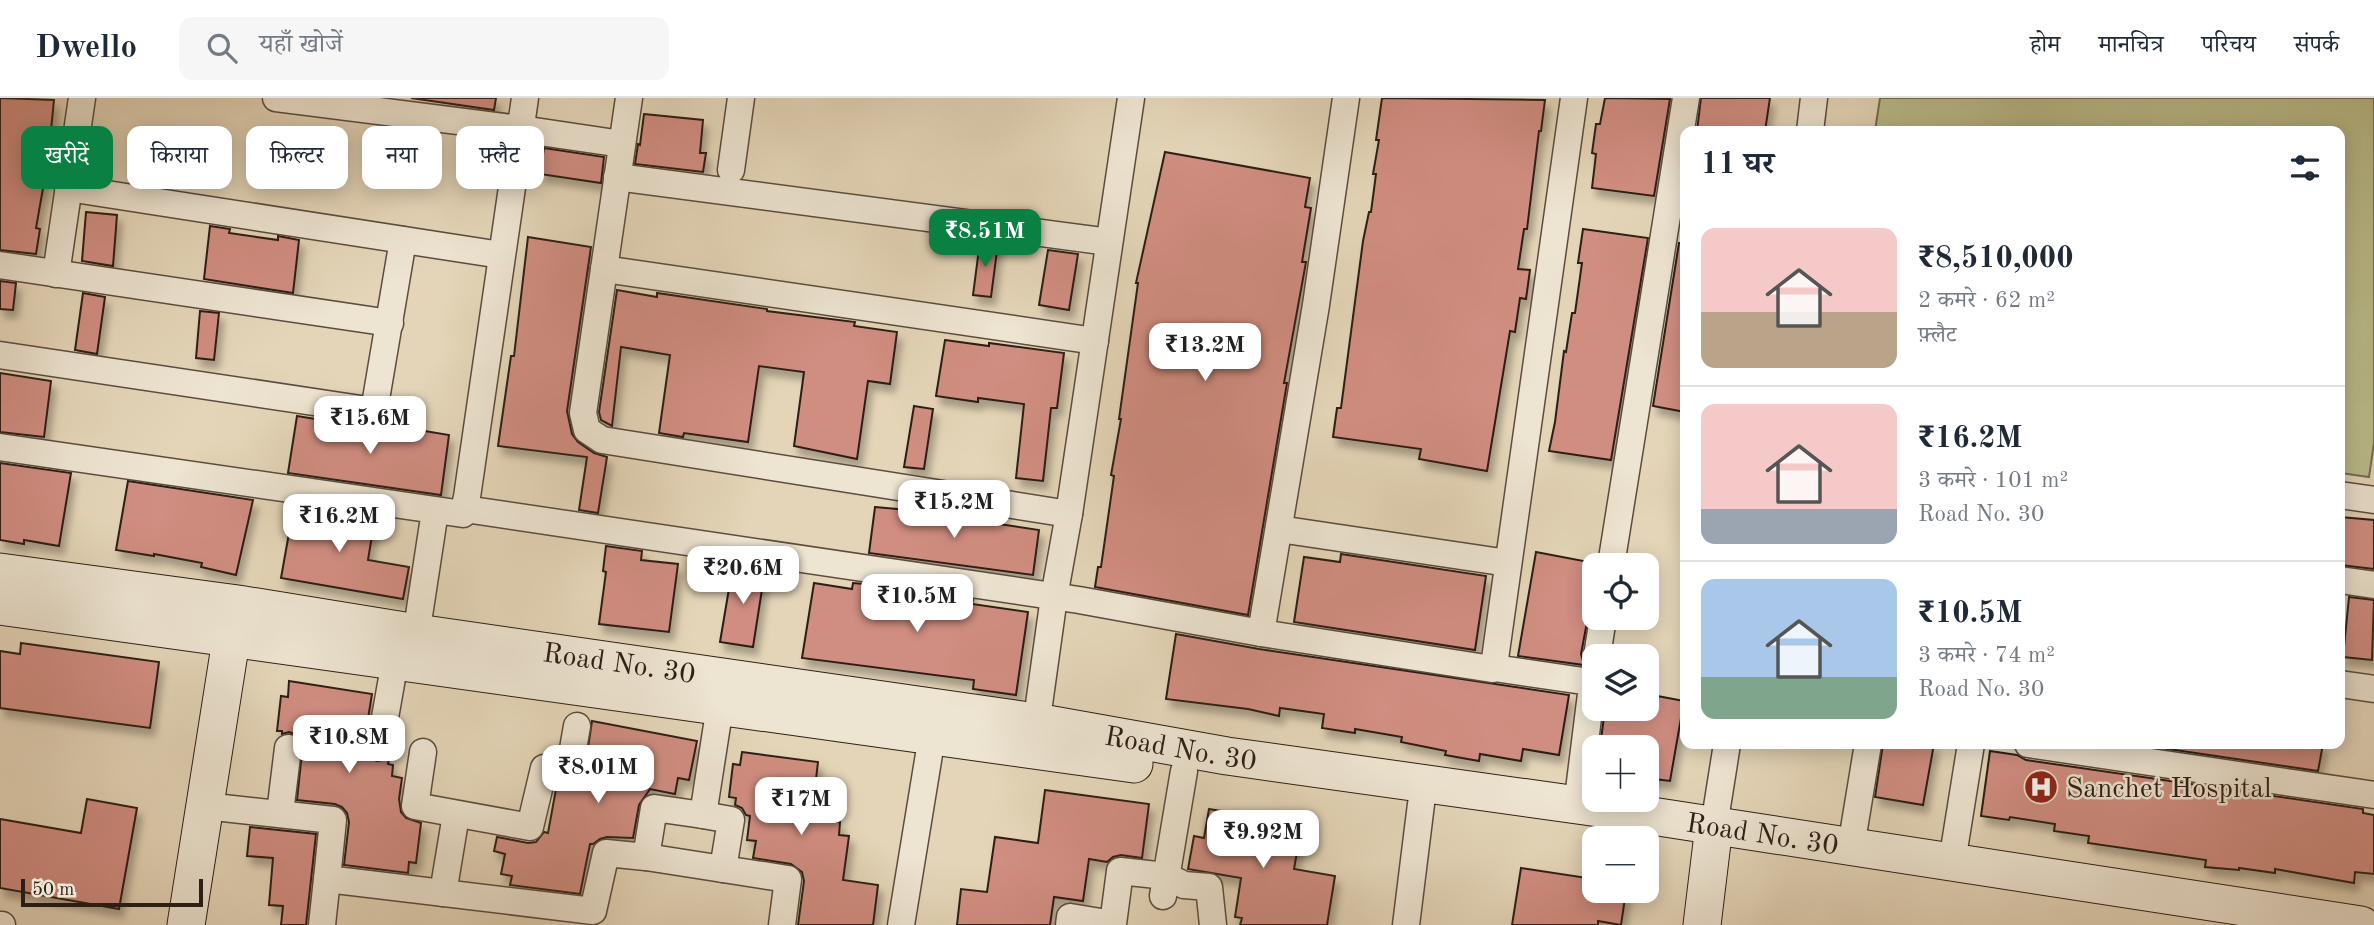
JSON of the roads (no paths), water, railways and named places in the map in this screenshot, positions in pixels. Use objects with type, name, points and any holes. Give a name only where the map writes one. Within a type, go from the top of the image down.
[{"type":"street","points":[[78,126],[82,98]]},
{"type":"street","points":[[276,98],[498,126]]},
{"type":"street","points":[[520,126],[525,98]]},
{"type":"street","points":[[629,98],[583,413],[587,430],[602,440],[1069,513]]},
{"type":"street","points":[[731,170],[741,98]]},
{"type":"street","points":[[1034,736],[1131,98]]},
{"type":"street","points":[[1261,633],[1316,305],[1346,98]]},
{"type":"street","points":[[1494,668],[1574,98]]},
{"type":"street","points":[[1682,126],[1686,98]]},
{"type":"street","points":[[1811,126],[1814,98]]},
{"type":"street","points":[[544,133],[622,144]]},
{"type":"street","points":[[1613,553],[1680,135]]},
{"type":"street","points":[[617,177],[1109,243]]},
{"type":"street","points":[[56,274],[68,189]]},
{"type":"street","points":[[74,189],[501,255]]},
{"type":"street","points":[[0,447],[463,514],[511,189]]},
{"type":"street","points":[[0,355],[374,411],[403,240]]},
{"type":"street","points":[[0,265],[390,323]]},
{"type":"street","points":[[604,269],[1095,341]]},
{"type":"street","points":[[2345,496],[2374,499]]},
{"type":"street","points":[[465,509],[1054,597],[1261,633],[1582,681]]},
{"type":"street","points":[[380,746],[408,652],[435,512]]},
{"type":"street","points":[[1279,529],[1508,563]]},
{"type":"street","name":"Road No. 30","points":[[0,572],[234,621],[408,652],[709,695],[1034,736],[1227,756],[1577,806],[1712,837],[2206,925]]},
{"type":"street","points":[[2345,581],[2374,585]]},
{"type":"street","name":"Road No. 30","points":[[0,606],[234,621]]},
{"type":"street","points":[[186,925],[234,621]]},
{"type":"street","points":[[2345,685],[2374,689]]},
{"type":"street","points":[[704,815],[709,695]]},
{"type":"street","name":"Road No. 30","points":[[709,695],[932,736],[1034,736],[1184,771],[1582,828]]},
{"type":"street","points":[[1577,806],[1588,721]]},
{"type":"street","points":[[423,752],[415,806],[530,827],[544,768],[569,772],[577,726]]},
{"type":"street","points":[[901,925],[932,736]]},
{"type":"street","points":[[280,813],[288,748]]},
{"type":"street","points":[[1702,925],[1726,749]]},
{"type":"street","points":[[1851,847],[1867,749]]},
{"type":"street","points":[[1952,862],[1970,749]]},
{"type":"street","points":[[2062,749],[2374,795]]},
{"type":"street","points":[[1155,888],[1184,771]]},
{"type":"street","points":[[1406,925],[1421,804]]},
{"type":"street","points":[[205,806],[333,820],[322,925]]},
{"type":"street","points":[[646,858],[654,808],[704,815],[731,820],[723,869]]},
{"type":"street","points":[[443,893],[456,814]]},
{"type":"street","name":"Road No. 30","points":[[1659,838],[1712,837],[1851,847],[2361,925]]},
{"type":"street","points":[[327,879],[593,911],[606,853],[788,878],[782,925]]},
{"type":"street","points":[[1069,925],[1070,917],[1112,924],[1120,871],[1155,888],[1199,901]]},
{"type":"street","points":[[1155,888],[1184,885],[1209,887],[1213,925]]},
{"type":"place","name":"Sanchet Hospital","points":[[2041,787]]}]
